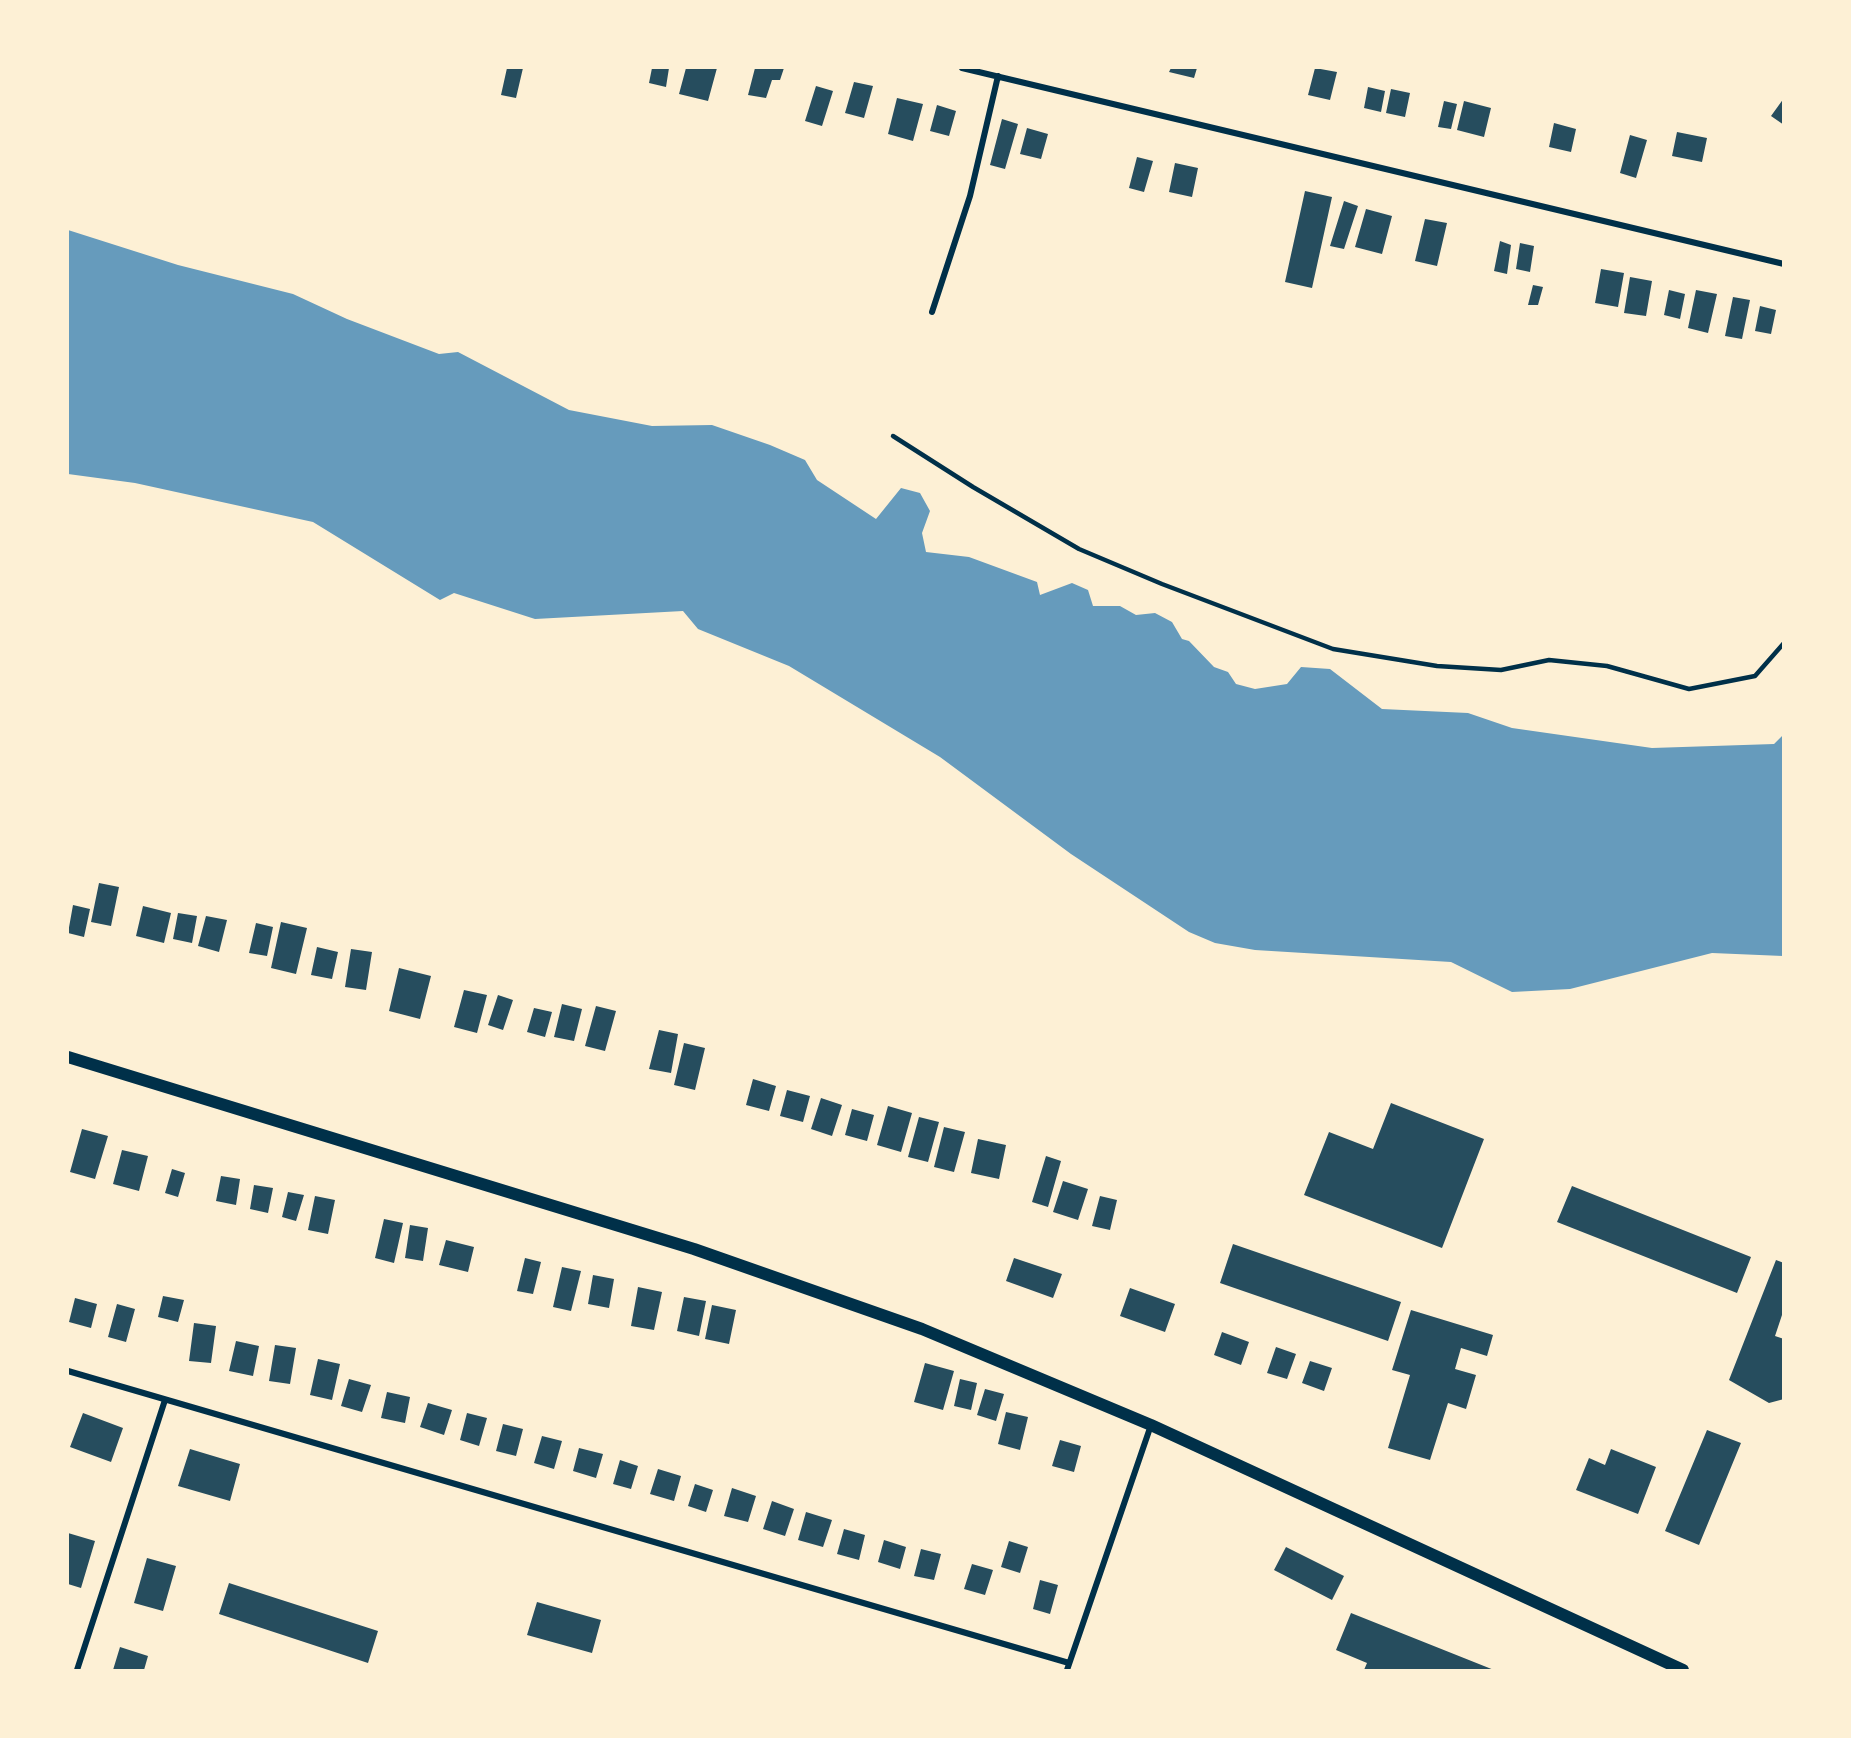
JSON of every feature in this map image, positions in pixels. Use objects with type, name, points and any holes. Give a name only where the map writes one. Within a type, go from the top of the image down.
[{"type":"main road","points":[[68,1057],[694,1249],[922,1329],[1151,1425],[1683,1671]]},
{"type":"street","points":[[962,68],[1784,264]]},
{"type":"street","points":[[932,312],[970,196],[998,76]]},
{"type":"street","points":[[68,1371],[1069,1663]]},
{"type":"street","points":[[77,1671],[165,1400]]},
{"type":"street","points":[[1067,1671],[1151,1425]]},
{"type":"lane","points":[[893,436],[973,487],[1079,549],[1162,584],[1333,649],[1437,666],[1501,670],[1549,660],[1607,666],[1689,689],[1755,676],[1784,643]]},
{"type":"water","points":[[68,230],[178,265],[293,294],[347,319],[439,354],[458,352],[569,410],[652,426],[712,425],[770,445],[805,460],[817,480],[876,519],[901,488],[920,493],[930,511],[922,533],[926,552],[969,557],[1037,582],[1040,595],[1072,583],[1088,590],[1093,606],[1120,606],[1136,615],[1155,613],[1172,622],[1182,639],[1189,641],[1214,667],[1228,672],[1236,684],[1255,689],[1287,684],[1301,667],[1330,669],[1382,709],[1468,713],[1512,728],[1652,748],[1774,744],[1783,735],[1783,956],[1712,953],[1570,989],[1512,992],[1451,962],[1255,950],[1215,943],[1189,932],[1071,854],[940,757],[789,666],[698,629],[683,611],[535,619],[454,593],[440,600],[313,522],[135,483],[68,474]]},
{"type":"building","points":[[507,68],[523,68],[516,98],[501,95]]},
{"type":"building","points":[[652,68],[669,68],[666,87],[649,83]]},
{"type":"building","points":[[686,68],[717,68],[708,101],[679,94]]},
{"type":"building","points":[[755,68],[784,68],[780,80],[772,80],[766,98],[748,95]]},
{"type":"building","points":[[1171,68],[1197,68],[1194,78],[1169,72]]},
{"type":"building","points":[[1315,68],[1337,72],[1330,100],[1308,95]]},
{"type":"building","points":[[854,82],[873,86],[864,118],[845,113]]},
{"type":"building","points":[[816,86],[833,91],[822,126],[805,121]]},
{"type":"building","points":[[1368,87],[1385,91],[1381,112],[1364,108]]},
{"type":"building","points":[[1391,89],[1410,93],[1405,117],[1386,113]]},
{"type":"building","points":[[897,98],[923,104],[913,141],[888,134]]},
{"type":"building","points":[[1784,98],[1784,125],[1771,116]]},
{"type":"building","points":[[1444,101],[1457,104],[1451,129],[1438,127]]},
{"type":"building","points":[[1464,101],[1491,108],[1484,137],[1457,130]]},
{"type":"building","points":[[937,105],[956,111],[949,136],[930,131]]},
{"type":"building","points":[[1002,119],[1018,124],[1005,169],[990,165]]},
{"type":"building","points":[[1554,123],[1576,129],[1571,152],[1549,147]]},
{"type":"building","points":[[1027,128],[1048,134],[1041,159],[1020,154]]},
{"type":"building","points":[[1677,132],[1707,138],[1702,162],[1672,156]]},
{"type":"building","points":[[1630,135],[1647,140],[1636,178],[1620,173]]},
{"type":"building","points":[[1137,157],[1153,161],[1144,192],[1129,188]]},
{"type":"building","points":[[1175,163],[1198,168],[1192,197],[1169,192]]},
{"type":"building","points":[[1305,191],[1332,197],[1312,288],[1285,282]]},
{"type":"building","points":[[1344,201],[1358,206],[1344,249],[1330,246]]},
{"type":"building","points":[[1366,209],[1392,216],[1382,254],[1355,247]]},
{"type":"building","points":[[1425,219],[1447,223],[1437,266],[1415,261]]},
{"type":"building","points":[[1500,241],[1511,245],[1507,274],[1494,271]]},
{"type":"building","points":[[1520,243],[1534,246],[1530,272],[1516,269]]},
{"type":"building","points":[[1601,269],[1624,273],[1618,307],[1595,303]]},
{"type":"building","points":[[1630,277],[1652,281],[1646,316],[1624,313]]},
{"type":"building","points":[[1533,285],[1543,287],[1538,305],[1528,305]]},
{"type":"building","points":[[1669,290],[1685,294],[1680,319],[1664,315]]},
{"type":"building","points":[[1696,290],[1717,294],[1708,333],[1688,328]]},
{"type":"building","points":[[1733,297],[1750,300],[1742,339],[1725,336]]},
{"type":"building","points":[[1760,306],[1776,310],[1771,334],[1755,331]]},
{"type":"building","points":[[99,883],[119,887],[111,926],[91,922]]},
{"type":"building","points":[[73,905],[90,909],[84,937],[68,933]]},
{"type":"building","points":[[143,906],[171,913],[164,943],[136,936]]},
{"type":"building","points":[[178,913],[197,916],[192,943],[173,939]]},
{"type":"building","points":[[206,916],[227,920],[219,952],[198,946]]},
{"type":"building","points":[[281,922],[307,928],[296,974],[271,968]]},
{"type":"building","points":[[256,923],[273,927],[267,956],[249,953]]},
{"type":"building","points":[[317,947],[338,952],[332,979],[311,975]]},
{"type":"building","points":[[351,949],[372,952],[366,990],[345,987]]},
{"type":"building","points":[[399,968],[431,976],[420,1019],[389,1011]]},
{"type":"building","points":[[464,990],[487,995],[477,1033],[454,1027]]},
{"type":"building","points":[[498,995],[513,1000],[503,1030],[488,1025]]},
{"type":"building","points":[[562,1004],[582,1009],[574,1041],[554,1037]]},
{"type":"building","points":[[596,1006],[616,1011],[605,1051],[585,1046]]},
{"type":"building","points":[[534,1008],[552,1012],[545,1037],[527,1032]]},
{"type":"building","points":[[659,1030],[678,1034],[671,1073],[649,1069]]},
{"type":"building","points":[[684,1043],[705,1048],[695,1090],[674,1085]]},
{"type":"building","points":[[753,1079],[776,1086],[769,1111],[746,1105]]},
{"type":"building","points":[[787,1090],[810,1096],[803,1122],[780,1116]]},
{"type":"building","points":[[821,1098],[842,1105],[832,1136],[811,1129]]},
{"type":"building","points":[[1391,1103],[1484,1139],[1442,1248],[1304,1195],[1329,1132],[1373,1149]]},
{"type":"building","points":[[888,1106],[912,1113],[901,1152],[877,1145]]},
{"type":"building","points":[[852,1109],[874,1115],[867,1141],[845,1135]]},
{"type":"building","points":[[919,1117],[939,1122],[928,1162],[908,1157]]},
{"type":"building","points":[[944,1127],[965,1132],[954,1172],[934,1167]]},
{"type":"building","points":[[82,1129],[108,1136],[95,1179],[70,1172]]},
{"type":"building","points":[[978,1139],[1006,1145],[999,1179],[971,1173]]},
{"type":"building","points":[[122,1150],[148,1156],[139,1191],[113,1184]]},
{"type":"building","points":[[1046,1156],[1061,1161],[1048,1207],[1032,1202]]},
{"type":"building","points":[[172,1169],[185,1173],[178,1197],[165,1193]]},
{"type":"building","points":[[221,1176],[240,1179],[236,1205],[216,1201]]},
{"type":"building","points":[[1063,1181],[1088,1189],[1078,1220],[1053,1212]]},
{"type":"building","points":[[254,1185],[273,1188],[268,1213],[250,1209]]},
{"type":"building","points":[[1572,1186],[1751,1257],[1737,1293],[1557,1222]]},
{"type":"building","points":[[288,1192],[304,1195],[296,1221],[282,1217]]},
{"type":"building","points":[[315,1196],[335,1200],[328,1234],[308,1230]]},
{"type":"building","points":[[1100,1196],[1117,1200],[1110,1230],[1092,1226]]},
{"type":"building","points":[[384,1219],[403,1223],[394,1263],[375,1258]]},
{"type":"building","points":[[410,1225],[428,1228],[423,1261],[405,1258]]},
{"type":"building","points":[[446,1240],[474,1247],[468,1272],[439,1265]]},
{"type":"building","points":[[1233,1244],[1401,1302],[1388,1341],[1220,1283]]},
{"type":"building","points":[[525,1258],[541,1262],[533,1294],[517,1291]]},
{"type":"building","points":[[1014,1258],[1062,1274],[1053,1298],[1006,1281]]},
{"type":"building","points":[[1776,1260],[1784,1263],[1784,1316],[1782,1315],[1775,1336],[1784,1339],[1784,1399],[1769,1403],[1729,1380]]},
{"type":"building","points":[[562,1267],[581,1271],[571,1311],[553,1307]]},
{"type":"building","points":[[593,1275],[614,1279],[609,1308],[588,1304]]},
{"type":"building","points":[[638,1287],[662,1292],[654,1330],[631,1326]]},
{"type":"building","points":[[1130,1288],[1175,1304],[1165,1332],[1120,1316]]},
{"type":"building","points":[[163,1296],[184,1300],[178,1322],[158,1317]]},
{"type":"building","points":[[684,1297],[706,1301],[699,1336],[677,1331]]},
{"type":"building","points":[[75,1298],[97,1304],[91,1328],[69,1322]]},
{"type":"building","points":[[117,1304],[135,1309],[126,1342],[108,1337]]},
{"type":"building","points":[[712,1305],[736,1310],[729,1344],[705,1339]]},
{"type":"building","points":[[1411,1310],[1493,1335],[1487,1356],[1461,1348],[1455,1369],[1476,1375],[1466,1409],[1448,1403],[1430,1460],[1388,1448],[1410,1375],[1392,1370]]},
{"type":"building","points":[[194,1323],[216,1326],[211,1363],[189,1361]]},
{"type":"building","points":[[1222,1332],[1249,1342],[1241,1365],[1214,1355]]},
{"type":"building","points":[[236,1341],[259,1346],[253,1376],[229,1371]]},
{"type":"building","points":[[275,1345],[296,1348],[290,1384],[269,1381]]},
{"type":"building","points":[[1276,1347],[1296,1354],[1287,1379],[1267,1373]]},
{"type":"building","points":[[318,1359],[340,1364],[332,1400],[310,1395]]},
{"type":"building","points":[[1310,1361],[1332,1368],[1324,1391],[1302,1383]]},
{"type":"building","points":[[925,1363],[954,1371],[943,1410],[914,1402]]},
{"type":"building","points":[[349,1379],[371,1385],[362,1412],[341,1406]]},
{"type":"building","points":[[960,1379],[977,1383],[971,1410],[954,1406]]},
{"type":"building","points":[[985,1389],[1004,1394],[996,1421],[977,1415]]},
{"type":"building","points":[[387,1392],[410,1397],[405,1423],[381,1418]]},
{"type":"building","points":[[428,1403],[452,1410],[444,1435],[420,1427]]},
{"type":"building","points":[[1006,1412],[1028,1417],[1020,1450],[998,1444]]},
{"type":"building","points":[[83,1413],[123,1428],[111,1462],[70,1447]]},
{"type":"building","points":[[467,1413],[487,1418],[479,1446],[460,1440]]},
{"type":"building","points":[[503,1424],[523,1429],[516,1456],[496,1451]]},
{"type":"building","points":[[1707,1430],[1741,1443],[1699,1545],[1665,1531]]},
{"type":"building","points":[[542,1436],[562,1441],[554,1469],[534,1463]]},
{"type":"building","points":[[1060,1440],[1081,1446],[1074,1472],[1052,1466]]},
{"type":"building","points":[[579,1448],[603,1454],[596,1478],[573,1471]]},
{"type":"building","points":[[190,1449],[240,1464],[230,1501],[178,1486]]},
{"type":"building","points":[[1611,1449],[1656,1467],[1638,1514],[1576,1490],[1589,1458],[1605,1465]]},
{"type":"building","points":[[620,1460],[638,1466],[631,1489],[613,1484]]},
{"type":"building","points":[[658,1469],[681,1476],[674,1501],[650,1494]]},
{"type":"building","points":[[695,1484],[713,1490],[706,1512],[688,1506]]},
{"type":"building","points":[[732,1488],[756,1496],[748,1522],[724,1516]]},
{"type":"building","points":[[772,1501],[794,1509],[785,1536],[763,1529]]},
{"type":"building","points":[[806,1512],[832,1520],[823,1547],[798,1540]]},
{"type":"building","points":[[844,1529],[865,1535],[859,1560],[837,1554]]},
{"type":"building","points":[[68,1533],[95,1541],[81,1588],[68,1584]]},
{"type":"building","points":[[884,1540],[906,1547],[900,1569],[878,1562]]},
{"type":"building","points":[[1009,1541],[1028,1547],[1020,1573],[1001,1567]]},
{"type":"building","points":[[1286,1547],[1344,1576],[1332,1600],[1274,1570]]},
{"type":"building","points":[[921,1549],[941,1554],[934,1580],[914,1576]]},
{"type":"building","points":[[147,1558],[176,1566],[163,1611],[134,1603]]},
{"type":"building","points":[[972,1564],[993,1570],[985,1595],[964,1589]]},
{"type":"building","points":[[1040,1580],[1058,1585],[1050,1614],[1033,1609]]},
{"type":"building","points":[[229,1583],[378,1631],[368,1663],[219,1614]]},
{"type":"building","points":[[537,1602],[601,1620],[592,1653],[527,1635]]},
{"type":"building","points":[[1351,1613],[1494,1670],[1364,1670],[1367,1663],[1336,1650]]},
{"type":"building","points":[[120,1647],[148,1656],[144,1670],[113,1670]]}]
